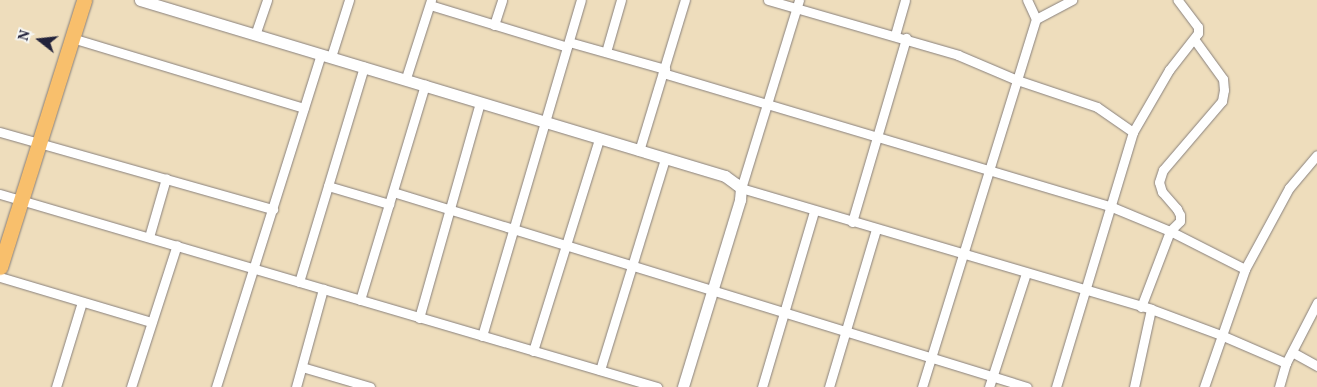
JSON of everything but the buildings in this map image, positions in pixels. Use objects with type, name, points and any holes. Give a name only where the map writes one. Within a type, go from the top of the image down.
[{"type":"highway","points":[[0,266],[84,0]]},
{"type":"street","points":[[140,0],[406,78],[599,139],[725,176],[741,188],[814,211],[1146,308],[1221,334],[1286,363]]},
{"type":"street","points":[[255,35],[267,0]]},
{"type":"street","points":[[216,387],[304,108],[349,0]]},
{"type":"street","points":[[494,25],[502,0]]},
{"type":"street","points":[[482,336],[581,0]]},
{"type":"street","points":[[606,52],[621,0]]},
{"type":"street","points":[[639,151],[685,0]]},
{"type":"street","points":[[768,0],[798,4],[980,63],[1017,80],[1097,107],[1133,132]]},
{"type":"street","points":[[895,35],[905,0]]},
{"type":"street","points":[[922,387],[1036,19],[1028,0]]},
{"type":"street","points":[[1036,19],[1072,0]]},
{"type":"street","points":[[1056,387],[1133,132],[1169,70],[1198,33],[1198,27],[1178,0]]},
{"type":"street","points":[[406,78],[430,3],[494,25],[568,45],[606,52],[876,137],[989,168],[1112,206],[1170,231],[1246,269]]},
{"type":"street","points":[[683,387],[740,200],[741,188],[766,103],[798,4]]},
{"type":"street","points":[[72,38],[304,108]]},
{"type":"street","points":[[852,222],[906,38]]},
{"type":"street","points":[[1134,387],[1146,308],[1170,231],[1180,221],[1180,215],[1162,192],[1158,182],[1163,170],[1222,101],[1224,90],[1223,79],[1194,39]]},
{"type":"street","points":[[299,282],[364,67]]},
{"type":"street","points":[[360,300],[425,85]]},
{"type":"street","points":[[419,318],[480,102]]},
{"type":"street","points":[[0,132],[37,144],[273,209]]},
{"type":"street","points":[[533,351],[599,139]]},
{"type":"street","points":[[1204,387],[1221,334],[1246,269],[1289,188],[1317,155]]},
{"type":"street","points":[[600,370],[665,159]]},
{"type":"street","points":[[149,237],[166,178]]},
{"type":"street","points":[[328,186],[389,204]]},
{"type":"street","points":[[392,192],[785,311],[1027,387]]},
{"type":"street","points":[[0,194],[177,244],[323,290],[657,387]]},
{"type":"street","points":[[762,387],[814,211]]},
{"type":"street","points":[[828,387],[876,229]]},
{"type":"street","points":[[131,387],[177,244]]},
{"type":"street","points":[[989,387],[1026,273]]},
{"type":"street","points":[[0,277],[151,322]]},
{"type":"street","points":[[296,387],[323,290]]},
{"type":"street","points":[[56,387],[82,302]]},
{"type":"street","points":[[1279,387],[1286,363],[1317,303]]},
{"type":"street","points":[[1292,352],[1317,366]]},
{"type":"street","points":[[302,366],[370,387]]}]
